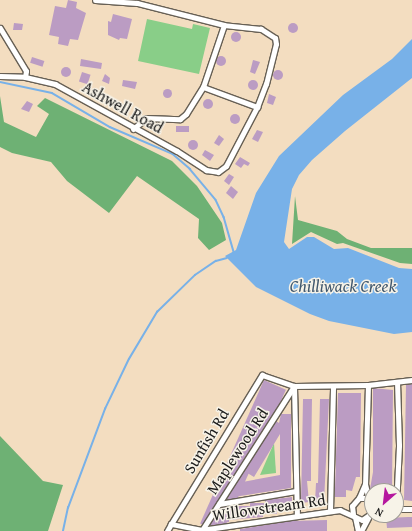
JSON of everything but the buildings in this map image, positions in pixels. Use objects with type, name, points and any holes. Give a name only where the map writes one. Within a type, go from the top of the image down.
[{"type":"street","points":[[95,0],[137,3],[224,25],[261,29],[268,32],[275,38],[276,44],[257,108],[203,87]]},
{"type":"street","points":[[133,129],[146,118],[180,119],[186,114],[203,87],[224,25]]},
{"type":"street","points":[[0,28],[26,71],[25,77]]},
{"type":"street","name":"Ashwell Road","points":[[0,76],[25,77],[55,84],[133,129],[177,151],[212,173],[218,172],[226,166],[257,108]]},
{"type":"street","name":"Sunfish Rd","points":[[171,524],[262,375],[294,386]]},
{"type":"street","points":[[296,515],[294,386],[368,385],[397,383],[412,380]]},
{"type":"street","points":[[397,383],[399,445],[397,483]]},
{"type":"street","points":[[365,483],[368,385]]},
{"type":"street","name":"Maplewood Rd","points":[[202,530],[294,386]]},
{"type":"street","points":[[330,511],[333,386]]},
{"type":"street","points":[[340,510],[359,498],[364,486]]},
{"type":"street","points":[[219,504],[296,491]]},
{"type":"street","points":[[359,498],[364,500]]},
{"type":"street","points":[[353,503],[358,531]]},
{"type":"street","points":[[340,510],[354,515],[362,520],[364,519]]},
{"type":"street","name":"Willowstream Rd","points":[[202,530],[296,515],[340,510]]},
{"type":"street","points":[[167,531],[171,524],[202,530]]},
{"type":"green space","points":[[147,19],[192,29],[193,24],[210,28],[199,74],[138,61]]},
{"type":"green space","points":[[0,96],[4,122],[36,137],[49,114],[37,106],[45,98],[172,161],[197,186],[222,223],[226,240],[209,250],[198,238],[199,219],[137,176],[109,213],[67,181],[51,162],[12,153],[0,147]]},
{"type":"green space","points":[[295,196],[298,220],[337,231],[347,239],[371,248],[412,248],[412,264],[400,263],[343,243],[337,244],[311,232],[292,244]]},
{"type":"green space","points":[[0,436],[43,481],[63,485],[48,531],[0,531]]},
{"type":"green space","points":[[274,443],[276,473],[260,475]]},
{"type":"water","name":"Chilliwack Creek","points":[[412,39],[412,78],[345,131],[312,160],[299,175],[292,189],[284,242],[289,249],[307,237],[314,237],[334,249],[348,248],[399,268],[412,269],[412,332],[394,334],[329,321],[310,314],[256,287],[225,256],[236,250],[256,193],[279,156],[343,95],[392,59]]},
{"type":"waterway","points":[[0,82],[52,93],[110,127],[173,154],[190,169],[216,200],[224,217],[234,253]]},
{"type":"waterway","points":[[63,531],[68,508],[105,409],[129,359],[157,312],[195,275],[216,261],[227,258]]}]
